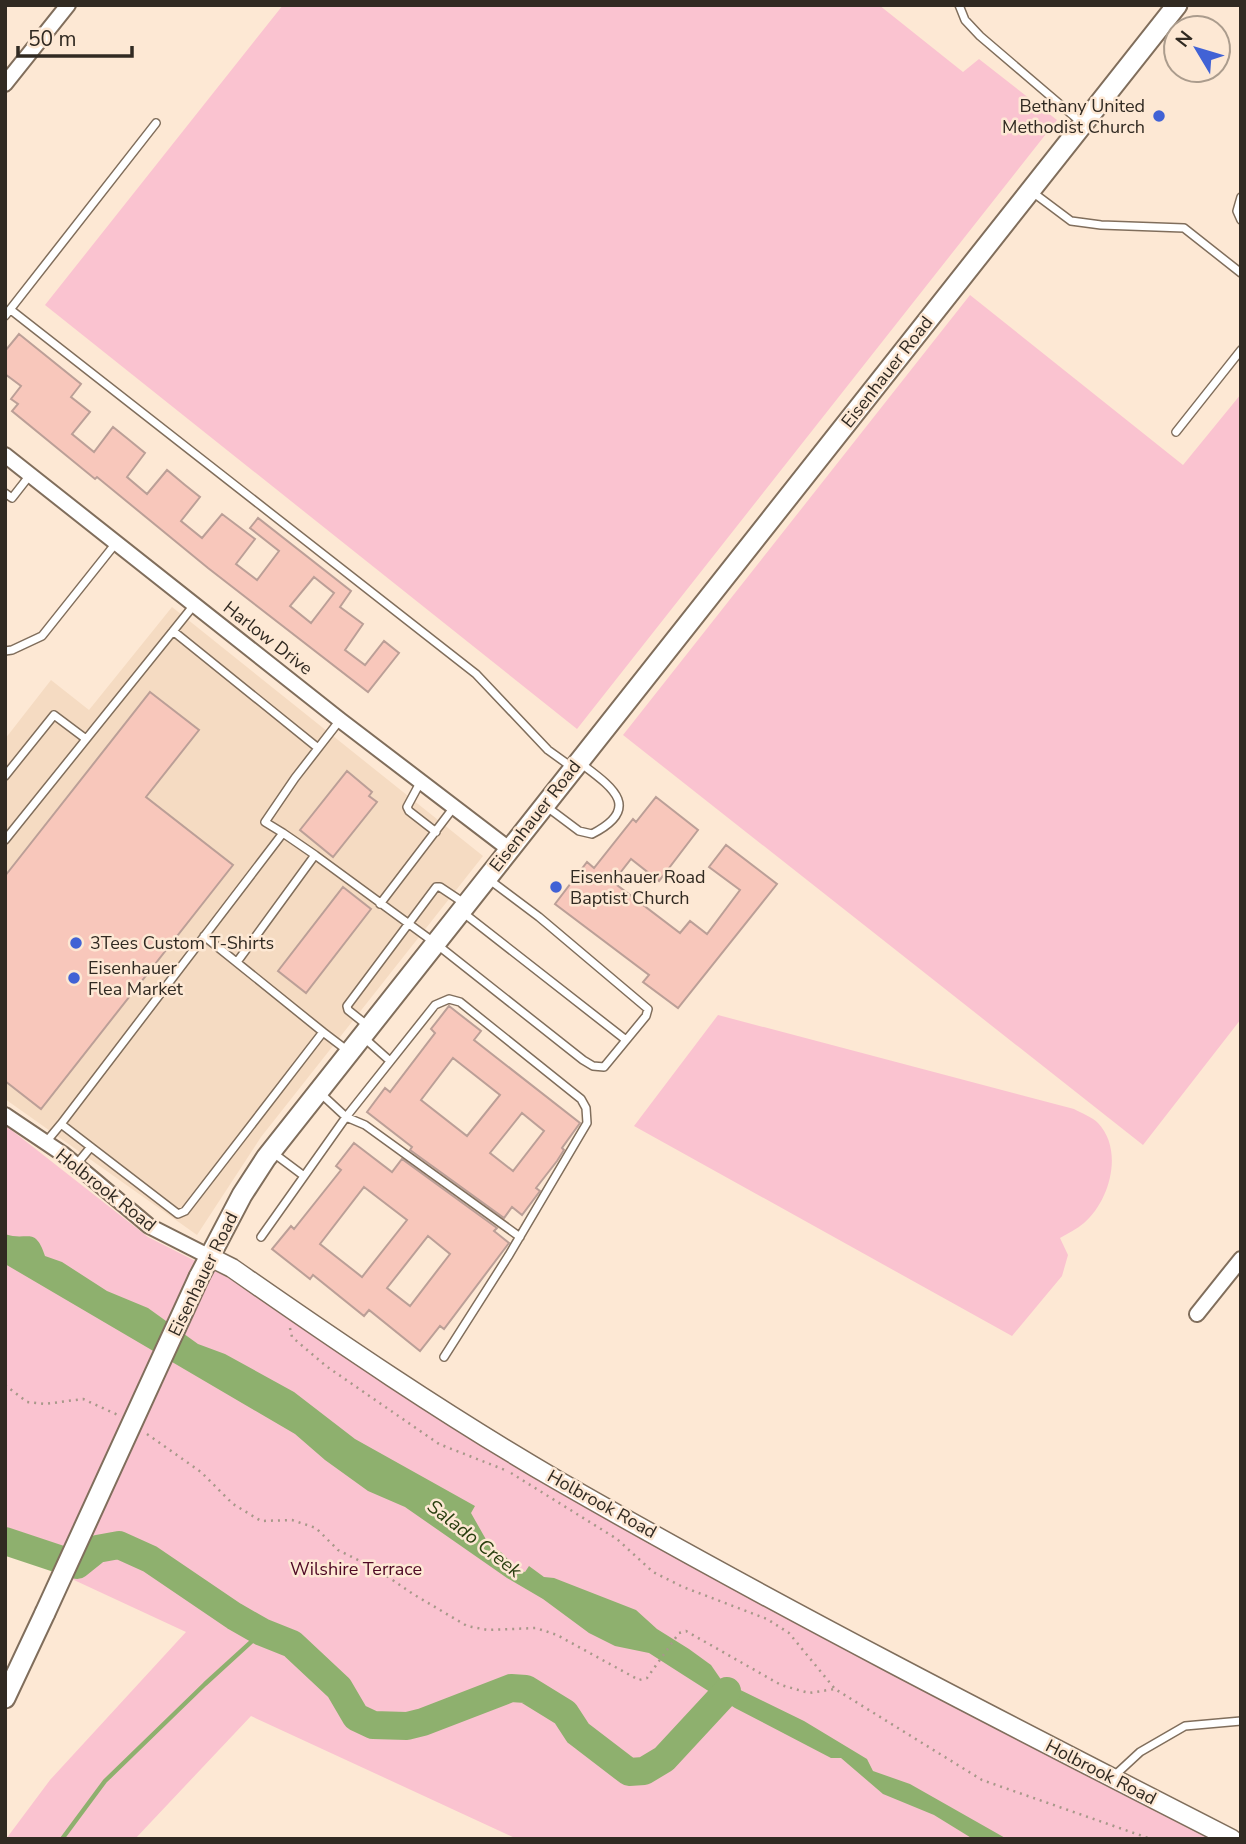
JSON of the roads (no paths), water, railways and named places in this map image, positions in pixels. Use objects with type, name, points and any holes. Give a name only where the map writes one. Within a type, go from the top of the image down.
[{"type":"main road","name":"Eisenhauer Road","points":[[5,1698],[208,1256],[242,1195],[271,1151],[1177,5]]},
{"type":"street","points":[[5,84],[68,5]]},
{"type":"street","name":"Harlow Drive","points":[[5,455],[340,720],[509,849]]},
{"type":"street","name":"Holbrook Road","points":[[5,1115],[76,1165],[149,1226],[232,1268],[401,1384],[556,1479],[724,1573],[1232,1839]]},
{"type":"street","points":[[1197,1314],[1241,1259]]},
{"type":"lane","points":[[959,5],[965,20],[980,36],[1083,124]]},
{"type":"lane","points":[[156,123],[8,313],[476,674],[548,750],[614,789],[619,806],[606,826],[592,834],[579,831],[545,804]]},
{"type":"lane","points":[[1031,190],[1071,221],[1101,225],[1184,228],[1241,273]]},
{"type":"lane","points":[[1241,197],[1237,211],[1241,220]]},
{"type":"lane","points":[[1176,432],[1241,350]]},
{"type":"lane","points":[[8,495],[30,475]]},
{"type":"lane","points":[[5,651],[42,636],[116,543]]},
{"type":"lane","points":[[5,840],[194,605]]},
{"type":"lane","points":[[173,631],[318,748]]},
{"type":"lane","points":[[5,776],[54,715],[86,739]]},
{"type":"lane","points":[[340,720],[265,821],[435,943],[583,1060],[593,1066],[604,1067],[646,1016],[648,1009],[487,878]]},
{"type":"lane","points":[[421,781],[407,807],[436,832]]},
{"type":"lane","points":[[380,904],[454,806]]},
{"type":"lane","points":[[46,1142],[283,833]]},
{"type":"lane","points":[[237,962],[315,855]]},
{"type":"lane","points":[[390,1061],[347,1006],[436,887],[440,887],[626,1040]]},
{"type":"lane","points":[[204,936],[349,1052]]},
{"type":"lane","points":[[261,1237],[346,1117],[435,1005],[449,999],[460,1002],[581,1099],[586,1108],[587,1122],[520,1237],[444,1357]]},
{"type":"lane","points":[[61,1124],[178,1214],[186,1211],[323,1032]]},
{"type":"lane","points":[[318,1091],[346,1117],[365,1125],[520,1237]]},
{"type":"lane","points":[[76,1165],[90,1148]]},
{"type":"lane","points":[[271,1151],[304,1177]]},
{"type":"lane","points":[[1113,1778],[1140,1752],[1185,1726],[1241,1721]]},
{"type":"water","name":"Salado Creek","points":[[5,1234],[34,1238],[45,1256],[62,1262],[107,1291],[148,1308],[198,1344],[225,1354],[294,1392],[355,1439],[475,1506],[471,1513],[488,1543],[517,1569],[525,1572],[529,1566],[544,1577],[554,1578],[636,1610],[657,1629],[711,1665],[722,1681],[804,1721],[867,1759],[873,1771],[910,1784],[1007,1839],[973,1839],[934,1815],[883,1794],[841,1758],[831,1758],[735,1708],[649,1653],[615,1646],[589,1633],[405,1507],[368,1491],[295,1434],[5,1264]]},
{"type":"waterway","points":[[5,1541],[77,1565],[97,1549],[119,1545],[150,1559],[234,1616],[262,1632],[292,1644],[339,1688],[356,1717],[373,1725],[407,1726],[511,1688],[526,1689],[565,1713],[578,1733],[629,1772],[644,1771],[664,1759],[727,1691]]},
{"type":"waterway","points":[[62,1839],[105,1781],[262,1632]]},
{"type":"place","name":"Bethany United Methodist Church","points":[[1159,116]]},
{"type":"place","name":"Eisenhauer Road Baptist Church","points":[[556,887]]},
{"type":"place","name":"3Tees Custom T-Shirts","points":[[76,943]]},
{"type":"place","name":"Eisenhauer Flea Market","points":[[74,978]]},
{"type":"park label","name":"Wilshire Terrace","points":[[356,1569]]}]
